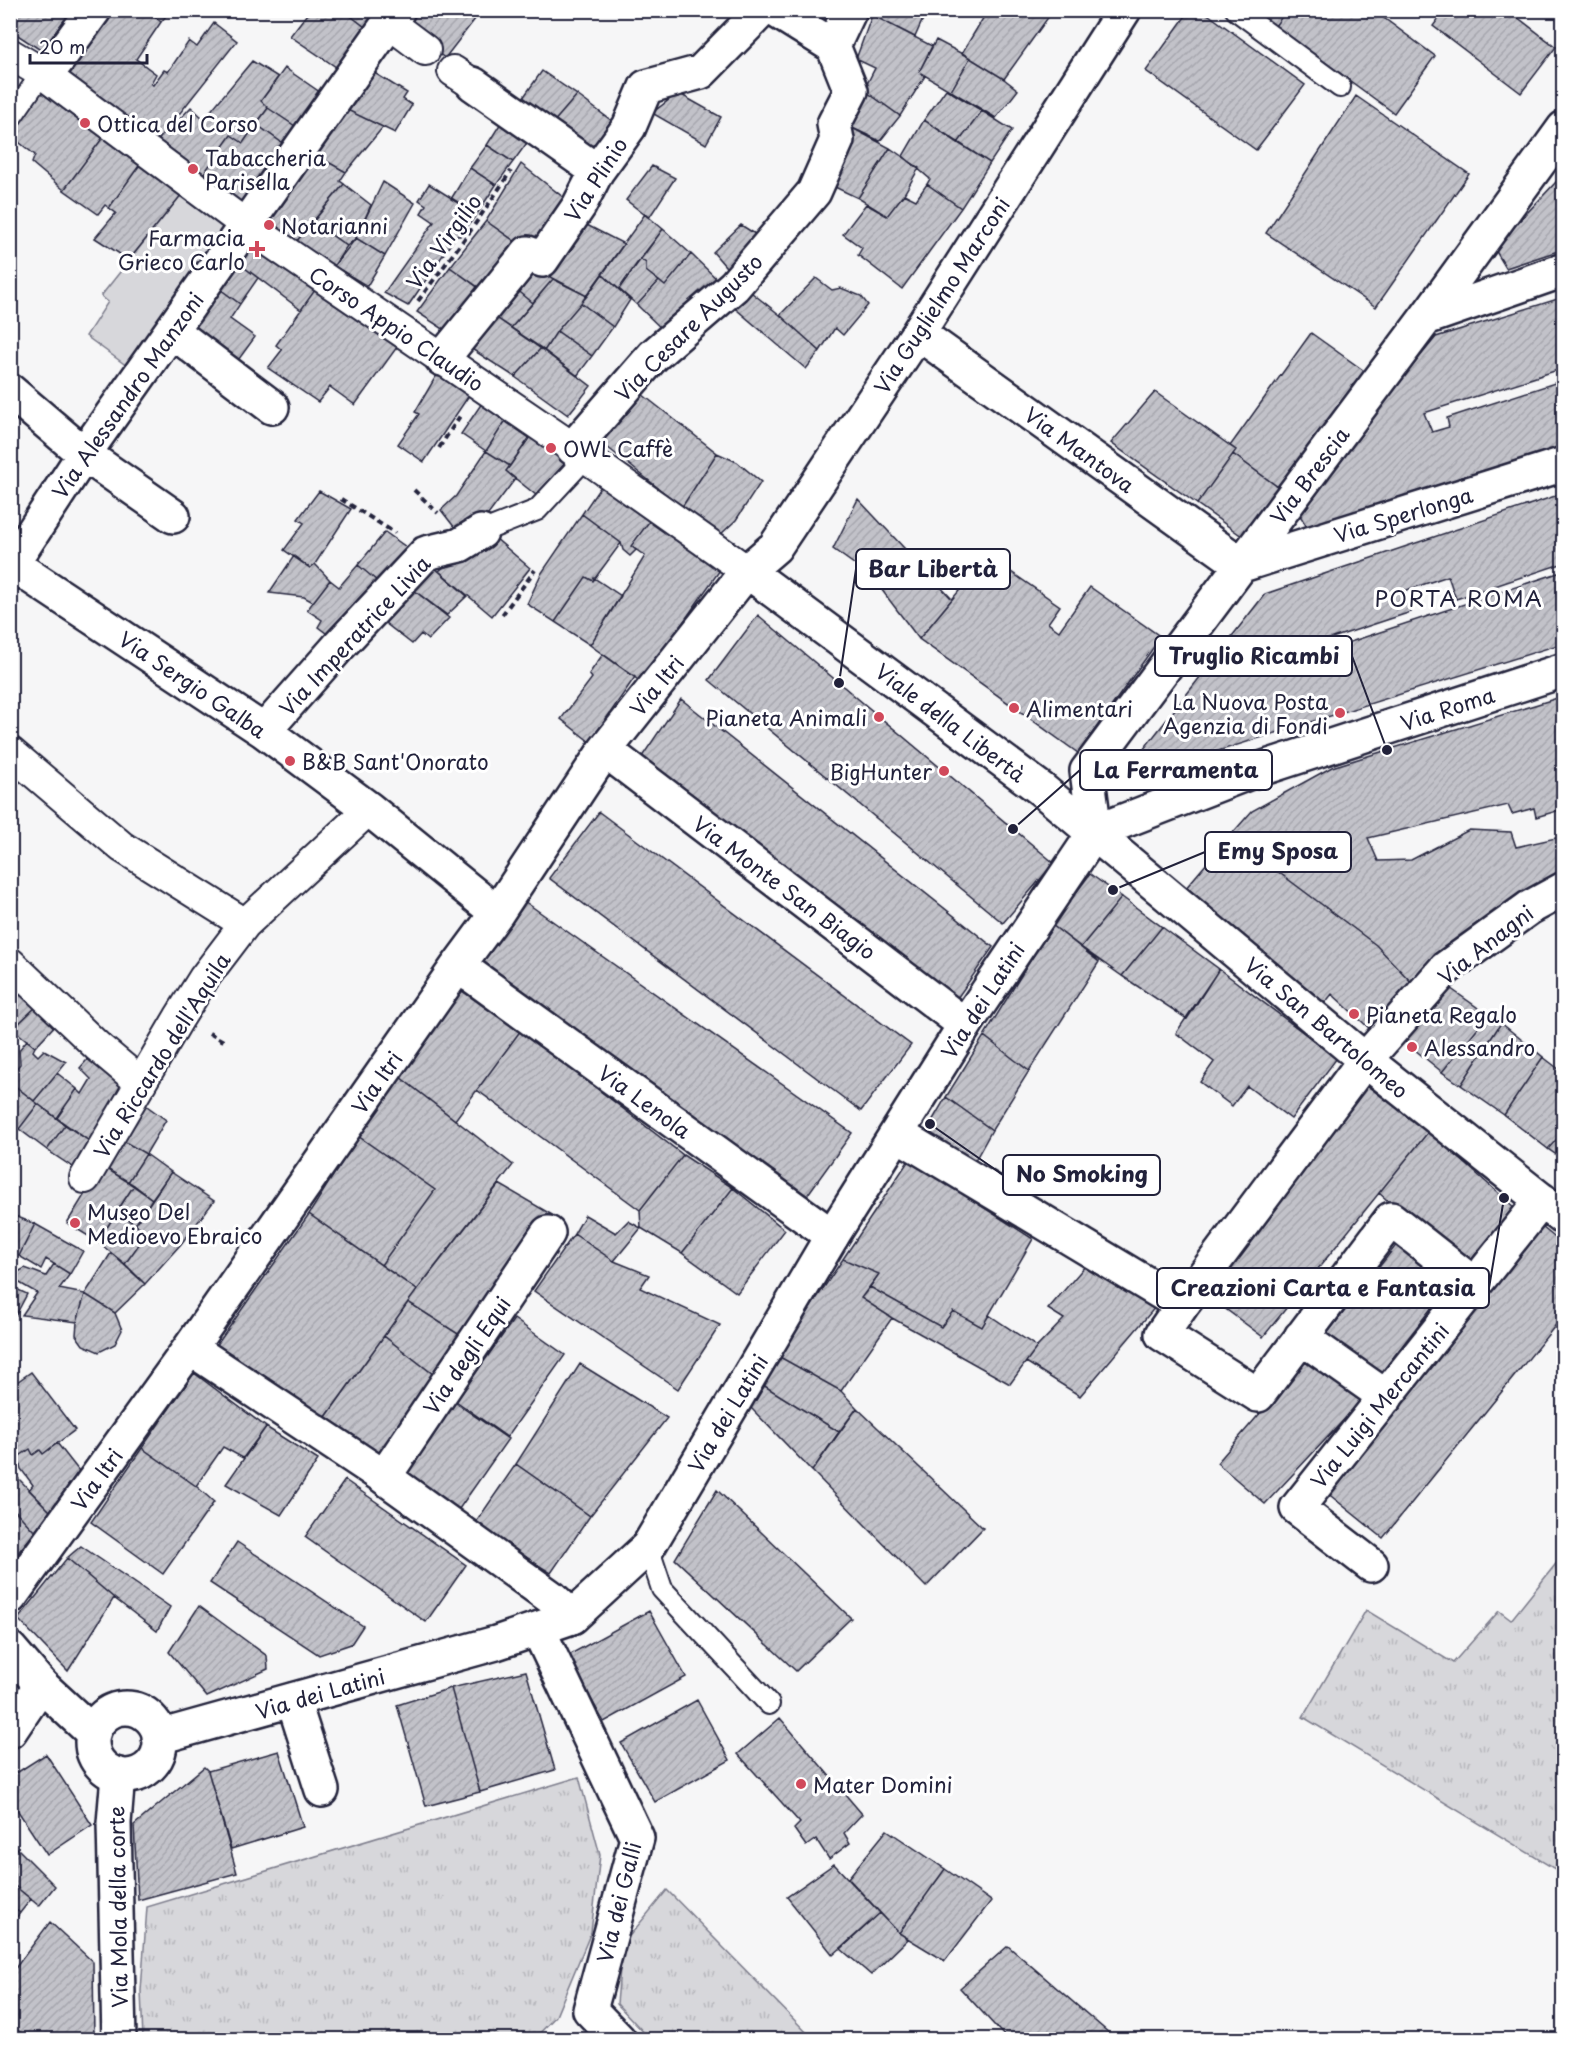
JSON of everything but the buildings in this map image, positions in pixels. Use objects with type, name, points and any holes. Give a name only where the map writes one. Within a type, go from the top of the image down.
[{"type":"street","points":[[50,72],[94,10]]},
{"type":"street","name":"Via Plinio","points":[[442,359],[528,253],[542,260],[579,206],[597,171],[629,127],[646,87],[701,72],[762,10]]},
{"type":"street","points":[[775,10],[833,46],[850,10]]},
{"type":"street","name":"Via Guglielmo Marconi","points":[[747,571],[775,547],[918,333],[1124,10]]},
{"type":"street","points":[[393,17],[425,50]]},
{"type":"street","name":"Via Alessandro Manzoni","points":[[11,565],[84,454],[393,17]]},
{"type":"street","name":"Via Cesare Augusto","points":[[573,448],[653,356],[734,286],[814,192],[837,140],[834,124],[851,91],[833,46]]},
{"type":"street","name":"Corso Appio Claudio","points":[[10,54],[50,72],[246,225],[573,448],[747,571]]},
{"type":"street","points":[[463,77],[597,171]]},
{"type":"street","name":"Via Brescia","points":[[1095,832],[1087,771],[1426,318],[1563,128]]},
{"type":"street","points":[[1426,318],[1563,270]]},
{"type":"street","points":[[172,331],[272,407]]},
{"type":"street","name":"Via Mantova","points":[[918,333],[1242,565]]},
{"type":"street","points":[[10,391],[84,454],[173,516]]},
{"type":"street","name":"Via Sperlonga","points":[[1242,565],[1563,464]]},
{"type":"street","name":"Via Imperatrice Livia","points":[[264,731],[426,553],[460,545],[481,532]]},
{"type":"street","name":"Via Sergio Galba","points":[[11,565],[264,731],[369,809],[497,913]]},
{"type":"street","name":"Via Itri","points":[[10,1597],[190,1348],[497,913],[605,750],[747,571]]},
{"type":"street","name":"Viale della Libertà","points":[[747,571],[1041,789],[1095,832]]},
{"type":"street","name":"Via Roma","points":[[1095,832],[1245,774],[1563,670]]},
{"type":"street","name":"Via Monte San Biagio","points":[[605,750],[965,1024]]},
{"type":"street","points":[[10,752],[122,847],[245,924]]},
{"type":"street","name":"Via Riccardo dell'Aquila","points":[[85,1178],[140,1082],[204,978],[245,924],[369,809]]},
{"type":"street","name":"Via dei Latini","points":[[159,1737],[538,1629],[572,1617],[648,1547],[832,1236],[965,1024],[1095,832]]},
{"type":"street","name":"Via San Bartolomeo","points":[[1095,832],[1365,1060],[1553,1209]]},
{"type":"street","name":"Via Anagni","points":[[1301,1337],[1258,1395],[1162,1334],[1365,1060],[1446,968],[1529,908],[1563,889]]},
{"type":"street","points":[[10,963],[97,1046],[140,1082]]},
{"type":"street","name":"Via Lenola","points":[[457,967],[832,1236]]},
{"type":"street","points":[[897,1134],[1182,1305]]},
{"type":"street","name":"Via Luigi Mercantini","points":[[1371,1565],[1297,1508],[1474,1285],[1553,1209]]},
{"type":"street","points":[[1386,1396],[1301,1337],[1391,1219],[1474,1285]]},
{"type":"street","name":"Via degli Equi","points":[[384,1477],[548,1233]]},
{"type":"street","points":[[190,1348],[384,1477],[552,1598],[572,1617]]},
{"type":"street","name":"Via dei Galli","points":[[538,1629],[638,1838],[590,2010],[619,2040]]},
{"type":"street","points":[[10,1648],[41,1685],[93,1732]]},
{"type":"street","points":[[10,1731],[41,1685]]},
{"type":"street","points":[[293,1700],[322,1790]]},
{"type":"street","points":[[128,1708],[149,1717],[156,1726],[159,1737],[156,1758],[149,1767],[129,1776],[117,1775],[108,1771],[99,1764],[94,1755],[93,1732],[106,1714],[116,1710],[128,1708]]},
{"type":"street","name":"Via Mola della corte","points":[[117,1775],[114,1823],[119,2040]]},
{"type":"lane","points":[[1236,10],[1340,87]]},
{"type":"lane","points":[[10,119],[50,72]]},
{"type":"lane","points":[[481,532],[537,510],[576,468],[573,448]]},
{"type":"lane","points":[[648,1547],[662,1589],[769,1704]]},
{"type":"path","name":"Via Virgilio","points":[[397,328],[471,230],[511,171]]},
{"type":"path","points":[[341,499],[426,553]]},
{"type":"path","points":[[502,615],[535,570]]},
{"type":"green space","points":[[182,194],[226,226],[127,366],[86,336],[108,302],[101,296]]},
{"type":"green space","points":[[1563,1555],[1563,1874],[1303,1717],[1366,1610],[1453,1663],[1499,1611],[1511,1620]]},
{"type":"green space","points":[[579,1777],[600,1855],[591,1932],[556,2016],[534,2039],[143,2039],[141,1991],[147,1907]]},
{"type":"green space","points":[[667,1890],[813,2039],[650,2039],[617,2004],[622,1945]]},
{"type":"place","name":"Ottica del Corso","points":[[85,123]]},
{"type":"place","name":"Tabaccheria Parisella","points":[[193,169]]},
{"type":"place","name":"Notarianni","points":[[269,225]]},
{"type":"place","name":"Farmacia Grieco Carlo","points":[[257,249]]},
{"type":"place","name":"OWL Caffè","points":[[551,448]]},
{"type":"place","name":"Bar Libertà","points":[[839,683]]},
{"type":"place","name":"Alimentari","points":[[1014,708]]},
{"type":"place","name":"La Nuova Posta Agenzia di Fondi","points":[[1340,713]]},
{"type":"place","name":"Pianeta Animali","points":[[879,717]]},
{"type":"place","name":"Truglio Ricambi","points":[[1387,750]]},
{"type":"place","name":"B&B Sant'Onorato","points":[[290,761]]},
{"type":"place","name":"BigHunter","points":[[944,771]]},
{"type":"place","name":"La Ferramenta","points":[[1013,829]]},
{"type":"place","name":"Emy Sposa","points":[[1113,890]]},
{"type":"place","name":"Pianeta Regalo","points":[[1354,1014]]},
{"type":"place","name":"Alessandro","points":[[1412,1047]]},
{"type":"place","name":"No Smoking","points":[[930,1124]]},
{"type":"place","name":"Creazioni Carta e Fantasia","points":[[1504,1198]]},
{"type":"place","name":"Museo Del Medioevo Ebraico","points":[[75,1223]]},
{"type":"place","name":"Mater Domini","points":[[801,1784]]},
{"type":"district","name":"PORTA ROMA","points":[[1459,597]]}]
